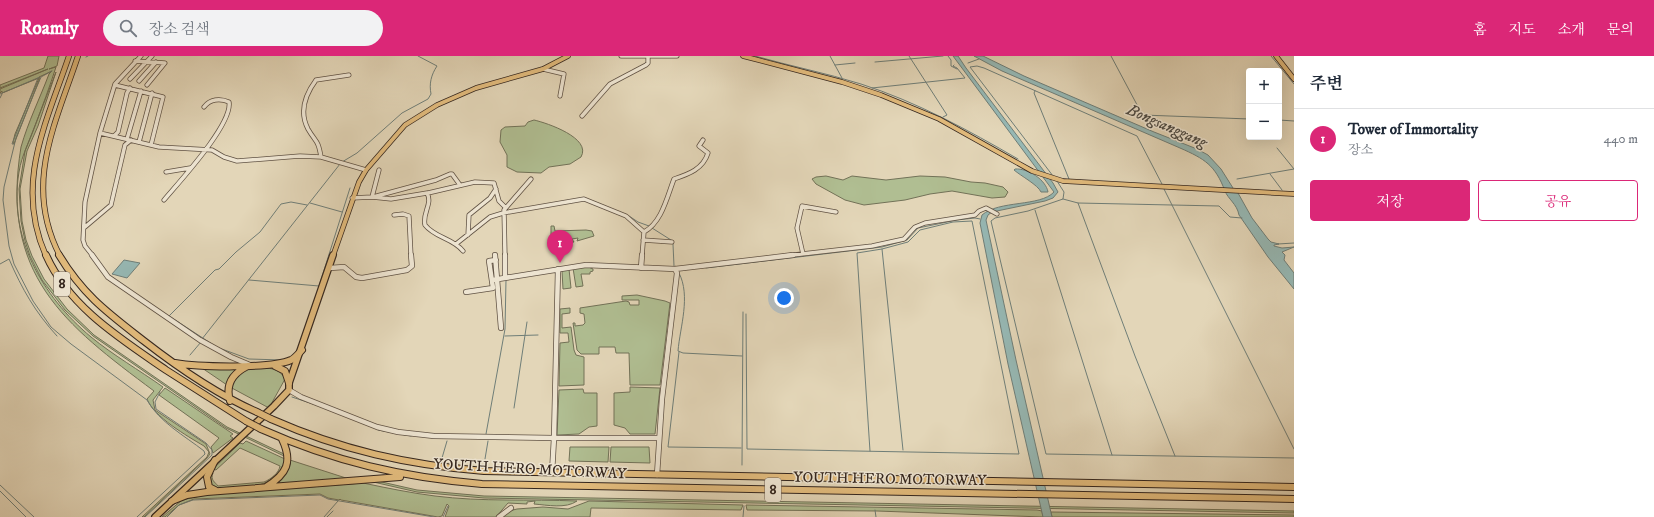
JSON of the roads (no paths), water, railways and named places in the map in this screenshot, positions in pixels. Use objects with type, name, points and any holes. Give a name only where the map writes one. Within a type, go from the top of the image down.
[{"type":"highway","name":"YOUTH HERO MOTORWAY","points":[[78,56],[45,155],[42,189],[47,225],[56,250],[64,264],[86,293],[115,320],[171,362],[230,400],[312,437],[377,457],[458,469],[552,473],[1294,487]]},
{"type":"highway","name":"YOUTH HERO MOTORWAY","points":[[69,57],[38,146],[32,180],[33,216],[45,256],[63,285],[75,300],[105,328],[201,393],[246,421],[304,448],[372,468],[424,478],[475,483],[1294,499]]},
{"type":"highway","points":[[171,362],[191,366],[274,366],[292,360],[302,350]]},
{"type":"highway","points":[[230,400],[228,395],[229,383],[238,372],[250,365]]},
{"type":"highway","points":[[274,366],[285,371],[290,383]]},
{"type":"highway","points":[[264,488],[280,477],[286,469],[288,452],[282,439]]},
{"type":"highway","points":[[215,460],[208,472],[208,481],[211,489],[218,491]]},
{"type":"highway","points":[[172,501],[195,493],[387,476],[424,478]]},
{"type":"main road","points":[[155,517],[274,406],[289,390],[290,383],[330,268],[352,198],[359,182],[366,170],[405,125],[437,105],[476,88],[543,69],[568,56]]},
{"type":"main road","points":[[743,56],[842,82],[882,95],[946,122],[1040,174],[1051,178],[1083,183],[1294,194]]},
{"type":"main road","points":[[1276,56],[1294,79]]},
{"type":"street","points":[[141,56],[117,81],[100,133],[85,202],[85,226],[83,240],[85,246],[108,277],[201,341],[250,365]]},
{"type":"street","points":[[130,78],[152,56]]},
{"type":"street","points":[[621,56],[677,56]]},
{"type":"street","points":[[582,116],[605,89],[620,78],[648,64],[648,57]]},
{"type":"street","points":[[135,61],[165,64],[146,85]]},
{"type":"street","points":[[139,81],[156,62]]},
{"type":"street","points":[[543,69],[564,74],[560,96]]},
{"type":"street","points":[[321,157],[319,143],[308,130],[306,125],[303,109],[306,96],[316,80],[349,75]]},
{"type":"street","points":[[115,85],[152,93],[163,97],[151,145]]},
{"type":"street","points":[[114,136],[118,132],[127,93],[130,88]]},
{"type":"street","points":[[85,226],[91,223],[111,205],[125,145],[129,140],[141,91]]},
{"type":"street","points":[[139,142],[152,93]]},
{"type":"street","points":[[164,200],[206,149],[226,119],[230,107],[229,102],[222,99],[206,104],[204,107]]},
{"type":"street","points":[[100,133],[166,148],[212,150],[224,158],[237,160],[300,156],[321,157],[366,170]]},
{"type":"street","points":[[644,232],[651,228],[670,197],[674,179],[699,167],[705,162],[708,153],[699,146],[703,140]]},
{"type":"street","points":[[166,172],[190,168]]},
{"type":"street","points":[[372,197],[379,170]]},
{"type":"street","points":[[372,197],[436,180],[450,174],[452,174],[460,185]]},
{"type":"street","points":[[505,277],[505,207],[531,179]]},
{"type":"street","points":[[352,198],[372,197],[391,199],[420,193],[428,193],[475,182],[494,183],[500,202],[505,207]]},
{"type":"street","points":[[468,235],[469,215],[490,198],[496,188]]},
{"type":"street","points":[[428,193],[430,202],[424,216],[425,225],[435,235],[456,244],[461,247],[463,251]]},
{"type":"street","points":[[456,244],[485,220],[504,213],[587,199],[630,218],[644,232]]},
{"type":"street","points":[[803,254],[797,228],[802,206],[836,212]]},
{"type":"street","points":[[492,280],[586,265],[675,269],[872,246],[897,242],[907,237],[915,227],[939,220],[975,215],[979,211],[986,208],[995,214]]},
{"type":"street","points":[[330,268],[344,267],[356,278],[408,270],[412,266],[409,216],[403,214],[394,215]]},
{"type":"street","points":[[641,268],[644,232]]},
{"type":"street","points":[[643,240],[672,242]]},
{"type":"street","points":[[466,292],[493,288],[488,261],[496,257],[501,328]]},
{"type":"street","points":[[552,473],[558,269]]},
{"type":"street","points":[[657,475],[658,438],[676,273],[675,269]]},
{"type":"street","points":[[289,390],[301,397],[377,427],[398,432],[434,436],[658,438]]},
{"type":"street","points":[[499,517],[511,508]]},
{"type":"water","points":[[953,56],[958,56],[1053,183],[1058,192],[1053,198],[1045,201],[992,212],[988,215],[986,220],[1052,517],[1043,517],[1008,364],[980,223],[982,215],[989,210],[1039,200],[1048,197],[1054,192]]},
{"type":"water","points":[[974,56],[983,56],[1024,76],[1208,155],[1221,169],[1238,193],[1252,218],[1268,239],[1271,242],[1279,244],[1274,246],[1282,248],[1294,247],[1282,252],[1285,255],[1284,260],[1294,273],[1294,289],[1268,257],[1239,215],[1213,169],[1203,160],[1180,148],[1002,71]]},
{"type":"water","points":[[1014,170],[1025,170],[1036,176],[1044,183],[1048,192],[1041,192]]},
{"type":"water","points":[[124,260],[140,263],[127,278],[112,274]]},
{"type":"waterway","points":[[342,162],[357,153],[402,113],[428,99],[431,94],[430,83],[437,66],[418,56]]},
{"type":"waterway","points":[[755,56],[873,88]]},
{"type":"waterway","points":[[830,56],[842,78]]},
{"type":"waterway","points":[[911,59],[943,56]]},
{"type":"waterway","points":[[948,56],[951,60],[951,66],[957,69]]},
{"type":"waterway","name":"Bongsanggang","points":[[1111,56],[1143,116]]},
{"type":"waterway","points":[[1271,56],[1294,84]]},
{"type":"waterway","points":[[875,62],[911,59]]},
{"type":"waterway","points":[[911,59],[926,82]]},
{"type":"waterway","points":[[968,63],[979,59]]},
{"type":"waterway","points":[[835,65],[855,63]]},
{"type":"waterway","points":[[926,82],[965,78],[957,68],[953,66],[954,65]]},
{"type":"waterway","points":[[1053,176],[970,67],[977,66],[984,68],[1137,136],[1163,186]]},
{"type":"waterway","points":[[52,71],[41,77],[35,91],[16,138],[4,187],[3,200],[9,246],[14,264],[33,301],[51,327],[71,344],[147,400],[165,422],[204,451],[205,454],[137,517]]},
{"type":"waterway","points":[[0,94],[40,77]]},
{"type":"waterway","points":[[14,144],[12,144],[38,78]]},
{"type":"waterway","points":[[873,88],[926,82]]},
{"type":"waterway","points":[[926,82],[947,115],[943,117]]},
{"type":"waterway","points":[[873,88],[942,117],[1018,159]]},
{"type":"waterway","points":[[1035,91],[1034,93],[1069,179]]},
{"type":"waterway","points":[[0,98],[2,94]]},
{"type":"waterway","name":"Bongsanggang","points":[[1143,115],[1246,119]]},
{"type":"waterway","points":[[1282,120],[1294,121]]},
{"type":"waterway","points":[[1237,179],[1294,169],[1277,148]]},
{"type":"waterway","points":[[203,338],[340,164]]},
{"type":"waterway","points":[[1270,174],[1282,190]]},
{"type":"waterway","points":[[1057,181],[1064,192],[1063,199]]},
{"type":"waterway","points":[[249,280],[319,286],[350,188]]},
{"type":"waterway","points":[[1164,189],[1172,205]]},
{"type":"waterway","points":[[1063,199],[1078,203]]},
{"type":"waterway","points":[[1063,199],[1028,211],[995,218],[991,221],[1046,454],[1294,458]]},
{"type":"waterway","points":[[203,338],[169,316],[215,270],[219,269],[236,252],[260,232],[281,204],[291,202],[307,205]]},
{"type":"waterway","points":[[310,203],[342,212]]},
{"type":"waterway","points":[[1078,203],[1172,205]]},
{"type":"waterway","points":[[1078,203],[1135,356],[1175,456]]},
{"type":"waterway","points":[[1172,205],[1219,206],[1230,217],[1242,218]]},
{"type":"waterway","points":[[1172,205],[1294,449]]},
{"type":"waterway","points":[[1035,210],[1112,455]]},
{"type":"waterway","points":[[629,216],[638,222],[649,226]]},
{"type":"waterway","points":[[706,268],[882,247],[907,240],[918,228],[957,220],[975,218],[980,219]]},
{"type":"waterway","points":[[746,314],[747,449],[1019,454],[972,221],[953,222],[920,230],[908,242],[882,249]]},
{"type":"waterway","points":[[652,228],[671,240]]},
{"type":"waterway","points":[[1278,244],[1294,243]]},
{"type":"waterway","points":[[673,244],[674,266]]},
{"type":"waterway","points":[[870,451],[857,253],[882,249]]},
{"type":"waterway","points":[[882,249],[903,450]]},
{"type":"waterway","points":[[0,264],[9,259],[30,300],[42,318],[57,336]]},
{"type":"waterway","points":[[679,273],[684,292],[684,312],[678,351],[683,353],[742,356]]},
{"type":"waterway","points":[[486,434],[505,329],[506,280]]},
{"type":"waterway","points":[[742,465],[743,312]]},
{"type":"waterway","points":[[525,335],[527,322]]},
{"type":"waterway","points":[[505,336],[525,335]]},
{"type":"waterway","points":[[514,408],[525,335]]},
{"type":"waterway","points":[[525,335],[538,335]]},
{"type":"waterway","points":[[203,338],[215,346]]},
{"type":"waterway","points":[[190,355],[201,342]]},
{"type":"waterway","points":[[219,348],[249,359],[282,360]]},
{"type":"waterway","points":[[679,352],[668,447],[741,448]]},
{"type":"waterway","points":[[145,517],[212,455],[212,450],[206,443],[156,409],[155,402],[160,392]]},
{"type":"waterway","points":[[292,397],[316,405]]},
{"type":"waterway","points":[[378,430],[411,436]]},
{"type":"waterway","points":[[442,458],[447,441]]},
{"type":"waterway","points":[[485,459],[488,441]]},
{"type":"waterway","points":[[0,485],[34,517]]},
{"type":"waterway","points":[[0,491],[26,517]]},
{"type":"waterway","points":[[167,517],[179,505],[193,500],[320,495],[328,499],[434,517]]},
{"type":"waterway","points":[[324,517],[338,501]]},
{"type":"waterway","points":[[443,517],[448,506]]},
{"type":"waterway","points":[[743,517],[744,506]]},
{"type":"waterway","points":[[875,510],[876,517]]},
{"type":"waterway","points":[[327,517],[333,511]]},
{"type":"place","name":"Tower of Immortality","points":[[560,263]]}]
